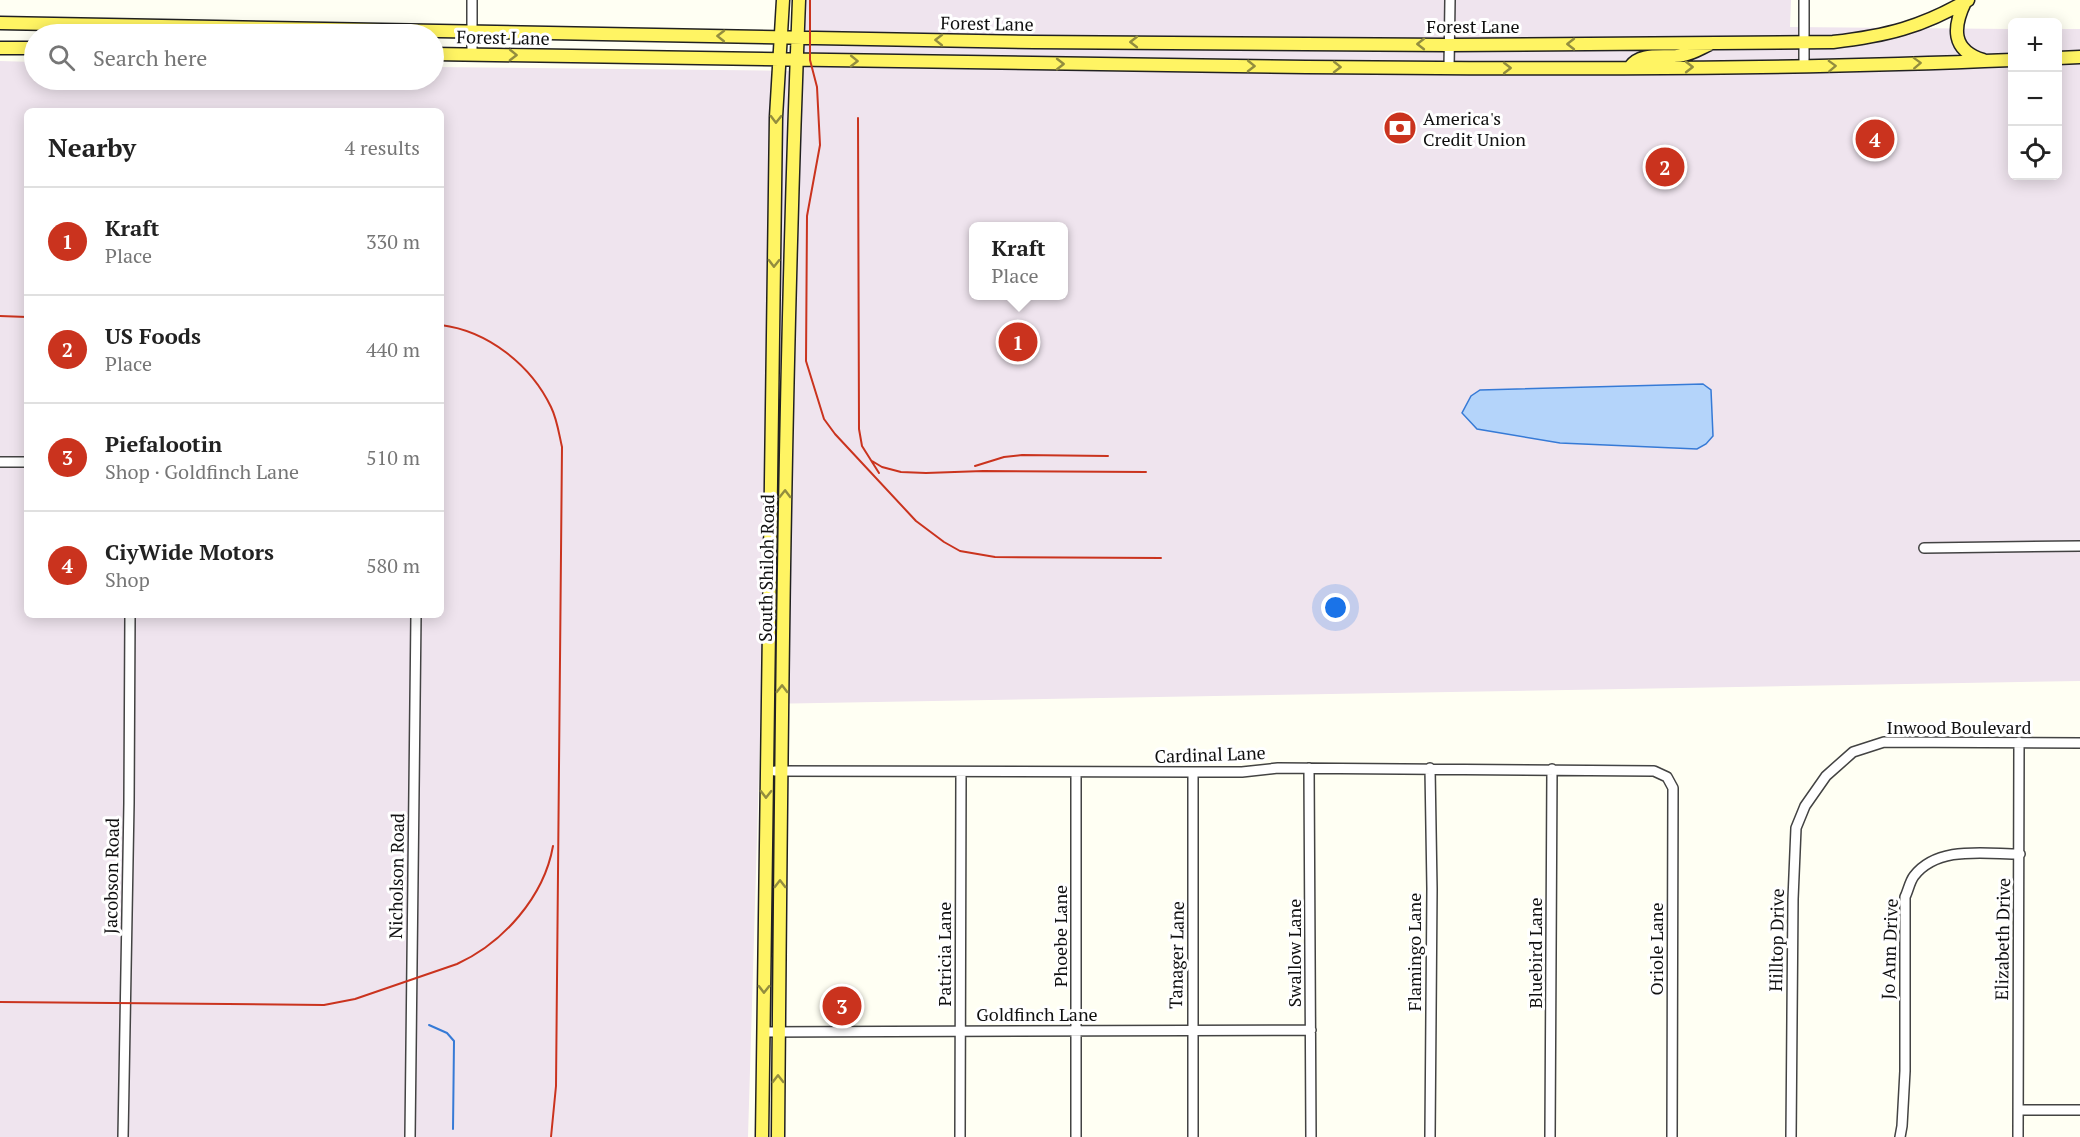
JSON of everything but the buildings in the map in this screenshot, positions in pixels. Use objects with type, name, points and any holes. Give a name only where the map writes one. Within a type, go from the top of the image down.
[{"type":"main road","name":"South Shiloh Road","points":[[762,1137],[776,117],[783,0]]},
{"type":"main road","name":"South Shiloh Road","points":[[778,1137],[780,771],[787,382],[795,60],[799,0]]},
{"type":"main road","name":"Forest Lane","points":[[444,31],[1034,42],[1448,45],[1833,42],[1912,28],[1967,1]]},
{"type":"main road","points":[[1967,1],[1958,16],[1957,38],[1965,50],[1986,61]]},
{"type":"main road","name":"Forest Lane","points":[[0,23],[24,24]]},
{"type":"main road","points":[[1630,68],[1640,58],[1685,55],[1714,42]]},
{"type":"main road","points":[[0,48],[24,48]]},
{"type":"main road","name":"Forest Lane","points":[[444,54],[778,61],[1449,68],[1804,66],[2008,60]]},
{"type":"main road","points":[[2062,58],[2080,57]]},
{"type":"street","points":[[472,0],[472,54]]},
{"type":"street","points":[[1449,68],[1450,0]]},
{"type":"street","points":[[1804,0],[1804,66]]},
{"type":"street","points":[[0,462],[24,462]]},
{"type":"street","points":[[1924,548],[2080,546]]},
{"type":"street","name":"Jacobson Road","points":[[123,1137],[130,618]]},
{"type":"street","name":"Nicholson Road","points":[[410,1137],[416,618]]},
{"type":"street","name":"Inwood Boulevard","points":[[1843,761],[1853,752],[1884,742],[2080,743]]},
{"type":"street","name":"Elizabeth Drive","points":[[2019,742],[2019,1137]]},
{"type":"street","name":"Hilltop Drive","points":[[1791,1137],[1793,899],[1796,828],[1805,806],[1826,776],[1843,761]]},
{"type":"street","name":"Cardinal Lane","points":[[767,771],[1242,772],[1278,768],[1654,771]]},
{"type":"street","name":"Swallow Lane","points":[[1309,768],[1311,1137]]},
{"type":"street","name":"Flamingo Lane","points":[[1430,768],[1432,889],[1430,1137]]},
{"type":"street","name":"Bluebird Lane","points":[[1550,1137],[1552,769]]},
{"type":"street","name":"Oriole Lane","points":[[1654,771],[1667,777],[1673,788],[1672,1137]]},
{"type":"street","name":"Patricia Lane","points":[[960,1137],[961,772]]},
{"type":"street","name":"Phoebe Lane","points":[[1076,772],[1076,1137]]},
{"type":"street","name":"Tanager Lane","points":[[1193,772],[1193,1137]]},
{"type":"street","name":"Jo Ann Drive","points":[[1900,1137],[1905,1071],[1905,897],[1914,876],[1933,859],[1956,854],[2020,854]]},
{"type":"street","name":"Goldfinch Lane","points":[[763,1032],[1311,1030]]},
{"type":"street","points":[[2018,1110],[2080,1110]]},
{"type":"shaded area","points":[[805,0],[1791,0],[1790,27],[2008,29],[2008,180],[2062,180],[2062,29],[2080,29],[2080,681],[761,704],[748,1137],[0,1137],[0,61],[24,62],[24,90],[444,90],[444,67],[802,71]]},
{"type":"water","points":[[1703,384],[1711,390],[1713,436],[1697,449],[1560,443],[1477,429],[1462,413],[1471,396],[1480,390]]},
{"type":"waterway","points":[[429,1025],[447,1033],[454,1041],[453,1129]]},
{"type":"railway","points":[[810,0],[810,60],[817,87],[820,145],[807,216],[806,361],[824,419],[835,434],[916,521],[960,551],[995,557],[1161,558]]},
{"type":"railway","points":[[858,118],[859,429],[862,446],[879,473]]},
{"type":"railway","points":[[0,316],[24,317]]},
{"type":"railway","points":[[444,326],[475,334],[506,352],[520,364],[532,377],[551,407],[562,447],[556,1086],[551,1137]]},
{"type":"railway","points":[[975,466],[1004,457],[1022,455],[1108,456]]},
{"type":"railway","points":[[872,461],[882,467],[901,472],[1146,472]]},
{"type":"railway","points":[[0,1002],[324,1005],[355,999],[457,964],[490,944],[519,916],[531,900],[541,883],[553,846]]},
{"type":"place","name":"America's Credit Union","points":[[1400,128]]},
{"type":"place","name":"CiyWide Motors","points":[[1875,139]]},
{"type":"place","name":"US Foods","points":[[1665,167]]},
{"type":"place","name":"Kraft","points":[[1018,342]]},
{"type":"place","name":"Piefalootin","points":[[842,1006]]}]
